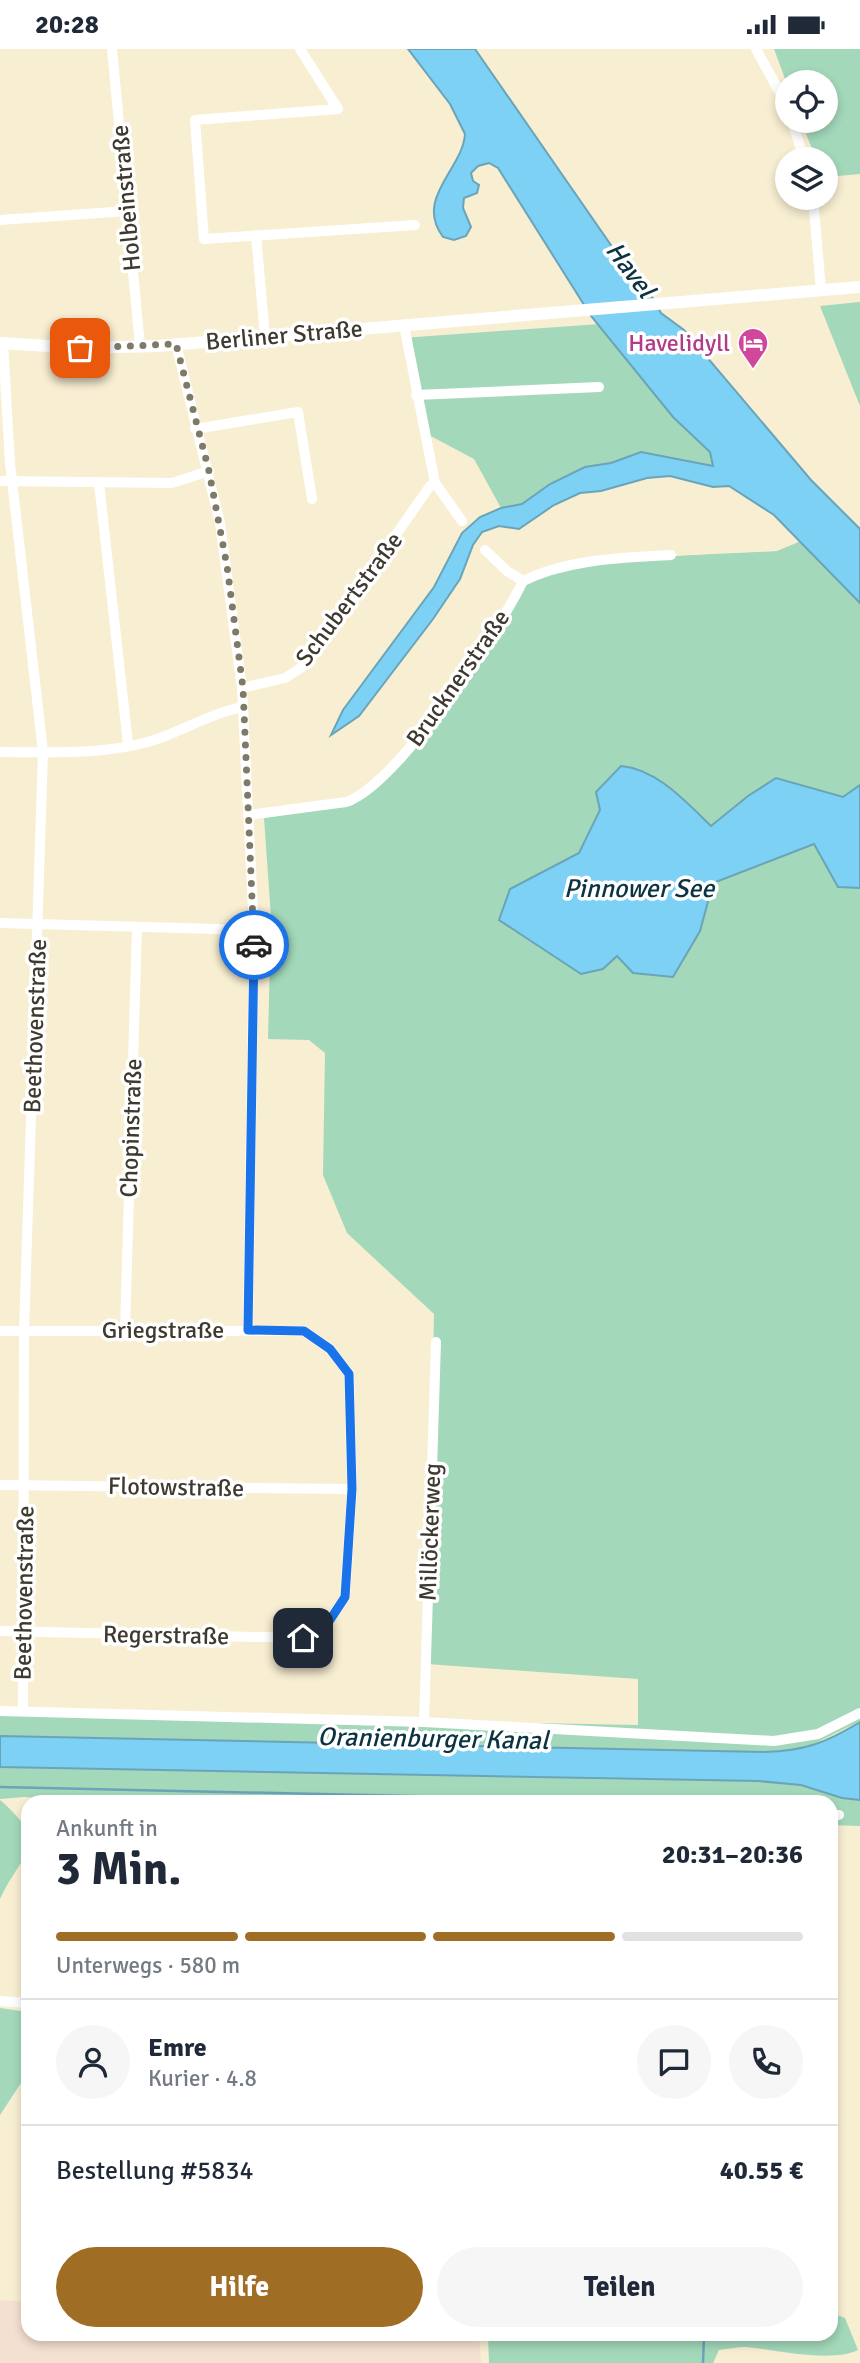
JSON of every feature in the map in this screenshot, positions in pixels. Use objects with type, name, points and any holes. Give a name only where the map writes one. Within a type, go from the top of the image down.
[{"type":"main road","name":"Berliner Straße","points":[[1,343],[80,348],[140,347],[568,313],[860,286]]},
{"type":"street","name":"Holbeinstraße","points":[[112,49],[140,347]]},
{"type":"street","points":[[300,49],[338,109],[195,120],[204,239],[415,225]]},
{"type":"street","points":[[756,49],[775,84]]},
{"type":"street","points":[[814,210],[821,290]]},
{"type":"street","points":[[0,220],[127,211]]},
{"type":"street","points":[[256,235],[265,337]]},
{"type":"street","points":[[404,325],[435,484],[462,521]]},
{"type":"street","name":"Beethovenstraße","points":[[1,343],[13,481],[43,752],[24,1331],[23,1711]]},
{"type":"street","points":[[176,344],[195,429],[209,471],[227,566],[243,688],[254,930],[248,1330]]},
{"type":"street","points":[[416,395],[599,387]]},
{"type":"street","points":[[195,429],[298,412],[312,499]]},
{"type":"street","points":[[0,481],[172,483],[209,471]]},
{"type":"street","points":[[99,484],[128,744]]},
{"type":"street","name":"Schubertstraße","points":[[243,688],[285,678],[304,666],[430,487],[435,484]]},
{"type":"street","points":[[485,550],[507,572],[523,581]]},
{"type":"street","name":"Brucknerstraße","points":[[249,815],[346,802],[360,796],[420,737],[523,581],[572,565],[615,558],[671,555]]},
{"type":"street","points":[[0,752],[87,751],[149,741],[225,711],[243,707]]},
{"type":"street","points":[[0,923],[254,930]]},
{"type":"street","name":"Chopinstraße","points":[[125,1330],[137,927]]},
{"type":"street","name":"Griegstraße","points":[[0,1331],[304,1331],[330,1349],[349,1374],[352,1489]]},
{"type":"street","name":"Millöckerweg","points":[[424,1722],[436,1342]]},
{"type":"street","name":"Flotowstraße","points":[[0,1485],[352,1489]]},
{"type":"street","name":"Regerstraße","points":[[0,1631],[303,1638],[328,1623],[345,1597],[352,1489]]},
{"type":"street","points":[[0,1711],[424,1722],[774,1741],[818,1734],[860,1713]]},
{"type":"street","points":[[0,2001],[21,2002]]},
{"type":"shaded area","points":[[0,2300],[21,2302],[21,2341],[479,2341],[481,2363],[0,2363]]},
{"type":"green space","points":[[774,49],[860,49],[860,174],[838,176],[838,147],[811,147],[806,133],[838,133],[838,70],[782,70]]},
{"type":"green space","points":[[860,302],[860,406],[820,306]]},
{"type":"green space","points":[[600,324],[673,417],[710,452],[713,466],[641,452],[611,463],[585,467],[550,484],[522,504],[501,508],[474,459],[425,433],[402,338]]},
{"type":"green space","points":[[801,541],[860,603],[860,785],[843,797],[814,791],[748,796],[711,826],[688,803],[600,810],[579,853],[510,889],[603,969],[617,956],[700,931],[713,883],[814,844],[838,887],[860,888],[860,1721],[800,1751],[764,1752],[0,1736],[0,1713],[638,1725],[638,1679],[427,1664],[434,1314],[347,1233],[323,1175],[325,1053],[309,1040],[268,1039],[271,917],[264,818],[353,805],[405,761],[455,695],[525,586],[546,576],[608,562],[777,551]]},
{"type":"green space","points":[[0,1767],[758,1781],[801,1785],[833,1795],[21,1795],[21,1797],[0,1799]]},
{"type":"green space","points":[[838,1797],[860,1800],[860,1826],[838,1825]]},
{"type":"green space","points":[[0,1800],[21,1822],[21,1862],[0,1899]]},
{"type":"green space","points":[[0,2008],[21,2011],[21,2083],[0,2115]]},
{"type":"green space","points":[[838,2316],[845,2318],[858,2350],[847,2354],[819,2356],[739,2347],[719,2350],[713,2363],[489,2363],[488,2341],[838,2341]]},
{"type":"water","points":[[408,49],[475,49],[640,287],[652,297],[661,313],[684,330],[811,480],[860,529],[860,603],[774,515],[729,486],[713,487],[670,476],[647,478],[601,491],[580,493],[554,505],[519,529],[499,526],[482,532],[473,545],[460,579],[433,619],[359,716],[331,735],[343,710],[434,587],[462,533],[480,517],[501,508],[522,504],[550,484],[585,467],[611,463],[641,452],[713,466],[710,452],[673,417],[591,316],[498,168],[489,163],[478,166],[471,173],[473,181],[479,185],[477,193],[464,198],[463,208],[471,227],[466,236],[454,240],[443,237],[436,223],[434,209],[442,184],[462,147],[465,134],[450,104]]},
{"type":"water","name":"Pinnower See","points":[[621,766],[634,768],[659,780],[711,826],[748,796],[776,778],[843,797],[860,785],[860,888],[838,887],[814,844],[713,883],[700,931],[673,977],[633,973],[617,956],[603,969],[581,974],[499,920],[510,889],[579,853],[600,810],[596,792]]},
{"type":"water","points":[[860,1722],[860,1800],[842,1798],[801,1785],[758,1781],[0,1767],[0,1736],[764,1752],[814,1745]]},
{"type":"waterway","points":[[0,1787],[362,1795]]},
{"type":"waterway","points":[[703,2363],[704,2341]]},
{"type":"way so far","points":[[80,348],[176,344],[220,523],[243,688],[254,945]]},
{"type":"place","name":"Havelidyll","points":[[753,370]]},
{"type":"route","points":[[254,945],[248,1330],[304,1331],[330,1349],[349,1374],[352,1489],[345,1597],[328,1623],[303,1638]]},
{"type":"water label","name":"Havel","points":[[630,270]]},
{"type":"water label","name":"Oranienburger Kanal","points":[[433,1739]]}]
